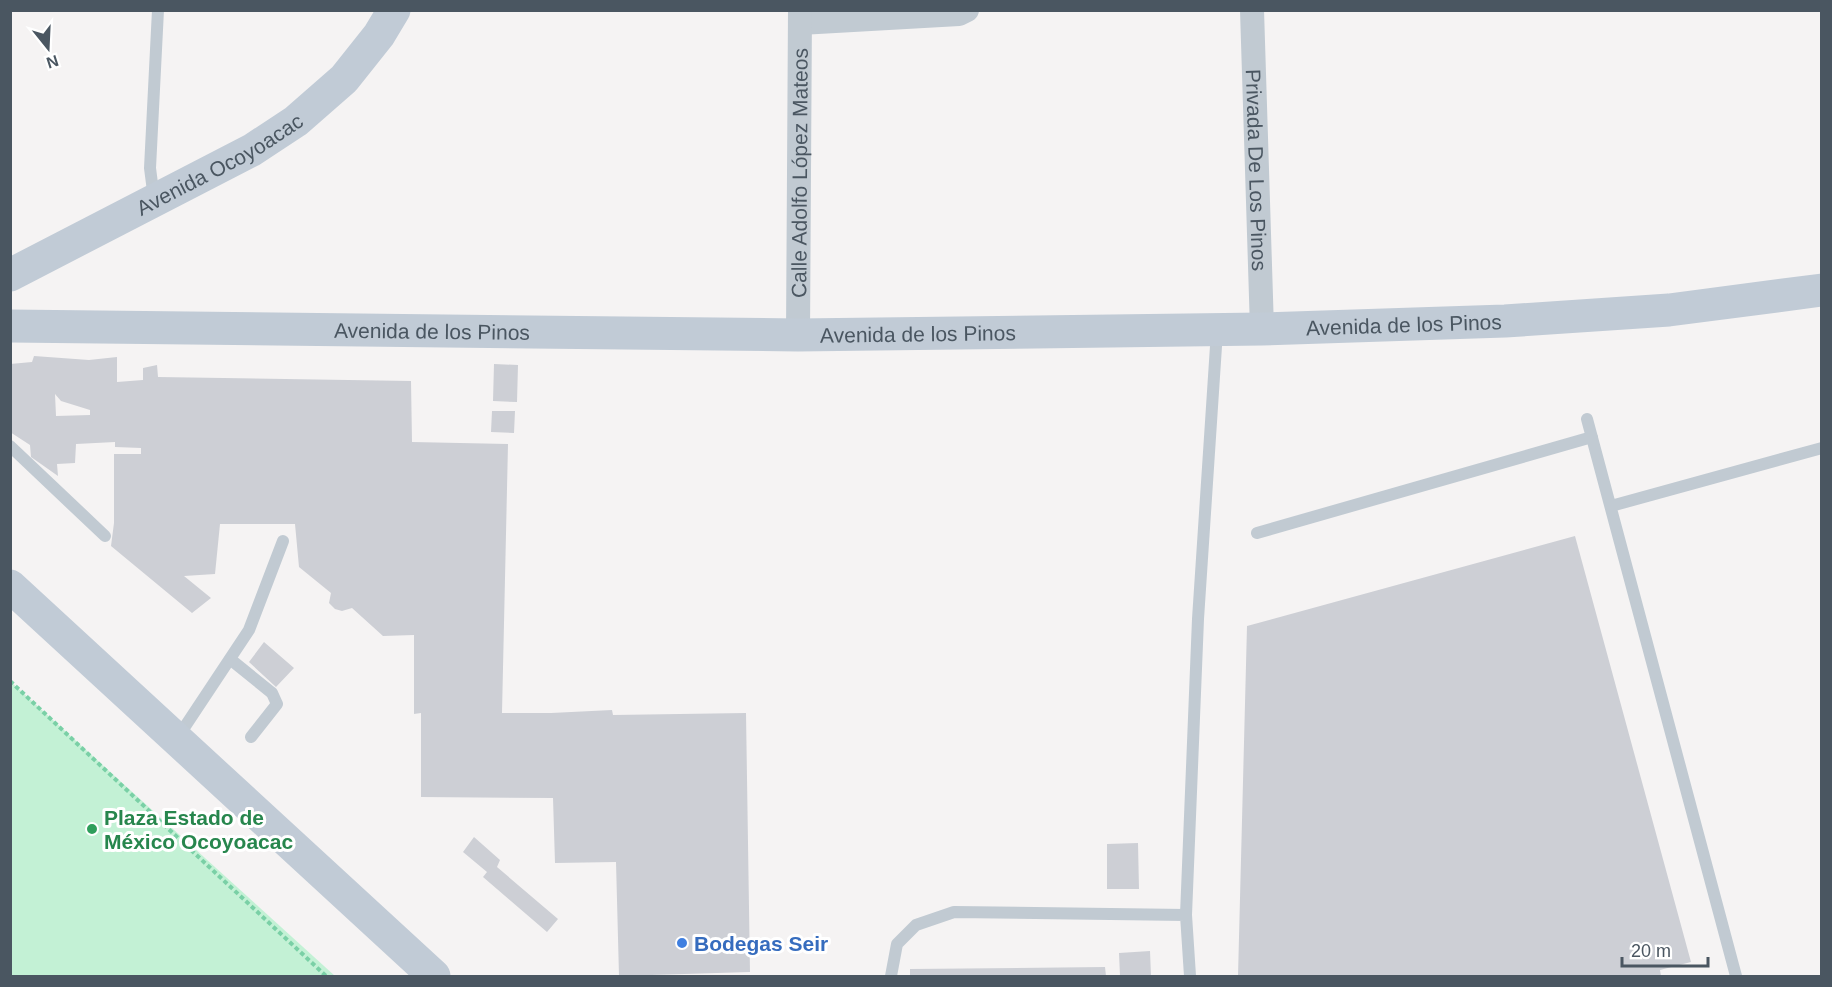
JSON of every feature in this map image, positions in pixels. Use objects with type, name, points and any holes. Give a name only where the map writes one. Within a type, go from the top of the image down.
[{"type":"street","name":"Avenida Ocoyoacac","points":[[10,275],[252,150],[296,121],[344,79],[379,35],[394,10]]},
{"type":"street","points":[[800,17],[960,14],[967,10]]},
{"type":"street","name":"Privada De Los Pinos","points":[[1252,10],[1262,329]]},
{"type":"street","name":"Calle Adolfo López Mateos","points":[[798,335],[800,17]]},
{"type":"street","name":"Avenida de los Pinos","points":[[10,326],[798,335],[1217,330],[1505,321],[1658,311],[1821,290]]},
{"type":"street","points":[[10,586],[434,976]]},
{"type":"lane","points":[[154,201],[150,168],[158,10]]},
{"type":"lane","points":[[1190,976],[1186,915],[1198,619],[1217,330]]},
{"type":"lane","points":[[1587,419],[1736,976]]},
{"type":"lane","points":[[1257,533],[1592,437]]},
{"type":"lane","points":[[10,446],[105,536]]},
{"type":"lane","points":[[1611,506],[1821,448]]},
{"type":"lane","points":[[176,739],[249,630],[283,541]]},
{"type":"lane","points":[[230,659],[272,693],[277,704],[251,737]]},
{"type":"lane","points":[[891,976],[897,944],[909,931],[916,925],[954,912],[1186,915]]},
{"type":"path","points":[[10,681],[326,976]]},
{"type":"green space","name":"Plaza Estado de México Ocoyoacac","points":[[11,682],[335,976],[11,976]]},
{"type":"building","points":[[34,356],[89,360],[117,357],[117,382],[143,380],[143,368],[157,365],[158,377],[411,381],[412,442],[508,444],[502,713],[612,710],[613,715],[746,713],[750,972],[619,976],[616,862],[555,863],[553,798],[421,797],[421,713],[414,714],[414,635],[383,636],[352,608],[342,611],[335,609],[329,603],[331,593],[299,567],[295,524],[220,524],[215,574],[184,576],[211,598],[192,613],[111,546],[114,523],[114,454],[141,454],[141,448],[115,447],[115,442],[76,444],[75,463],[57,464],[58,476],[31,457],[30,445],[10,432],[10,364],[32,362]],"holes":[[[55,394],[61,401],[90,410],[90,415],[56,416]]]},
{"type":"building","points":[[494,364],[518,365],[517,402],[493,401]]},
{"type":"building","points":[[492,411],[515,411],[514,433],[491,432]]},
{"type":"building","points":[[1575,536],[1691,962],[1660,970],[1661,976],[1238,976],[1247,626]]},
{"type":"building","points":[[264,642],[294,668],[276,687],[249,662]]},
{"type":"building","points":[[474,837],[500,860],[497,867],[558,919],[547,932],[483,877],[487,872],[463,852]]},
{"type":"building","points":[[1138,843],[1139,889],[1107,889],[1107,844]]},
{"type":"building","points":[[1150,951],[1151,976],[1120,976],[1119,953]]},
{"type":"building","points":[[1105,967],[1106,976],[910,976],[910,969]]},
{"type":"place","name":"Plaza Estado de México Ocoyoacac","points":[[92,829]]},
{"type":"place","name":"Bodegas Seir","points":[[682,943]]}]
